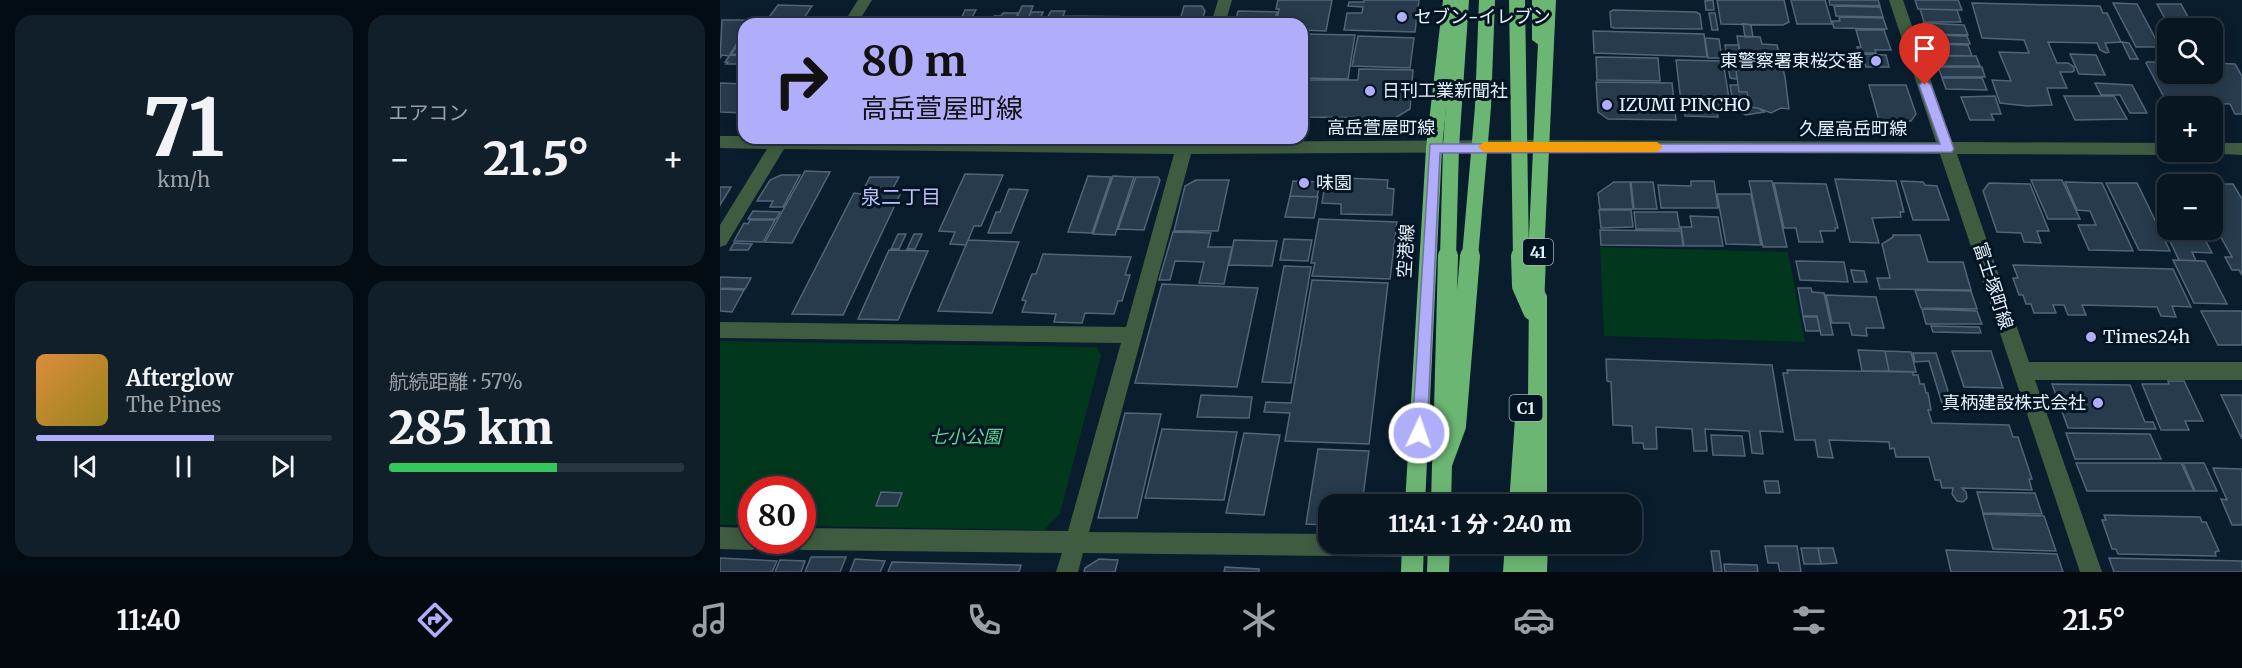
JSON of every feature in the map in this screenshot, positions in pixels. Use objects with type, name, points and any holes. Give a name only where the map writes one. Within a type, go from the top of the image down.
[{"type":"highway","name":"空港線","points":[[1416,494],[1434,148],[1450,0]]},
{"type":"highway","points":[[1441,494],[1451,147],[1461,0]]},
{"type":"highway","points":[[1442,464],[1456,426],[1483,107],[1487,0]]},
{"type":"highway","points":[[1516,0],[1522,286],[1533,311]]},
{"type":"highway","name":"41","points":[[1537,494],[1539,0]]},
{"type":"highway","name":"C1","points":[[1520,494],[1533,311],[1548,0]]},
{"type":"highway","points":[[1412,572],[1413,554]]},
{"type":"highway","points":[[1438,572],[1439,554]]},
{"type":"highway","points":[[1514,572],[1515,554]]},
{"type":"highway","points":[[1536,572],[1537,554]]},
{"type":"street","points":[[854,18],[865,0]]},
{"type":"street","points":[[1220,18],[1225,0]]},
{"type":"street","name":"富士塚町線","points":[[1896,0],[2091,572]]},
{"type":"street","name":"高岳萱屋町線","points":[[720,142],[738,141]]},
{"type":"street","points":[[720,240],[779,144]]},
{"type":"street","points":[[1067,572],[1185,144]]},
{"type":"street","name":"高岳萱屋町線","points":[[1235,144],[1434,148],[1539,146]]},
{"type":"street","name":"久屋高岳町線","points":[[1539,146],[2157,149]]},
{"type":"street","points":[[2223,149],[2242,149]]},
{"type":"street","points":[[720,330],[1132,335]]},
{"type":"street","points":[[2022,371],[2242,371]]},
{"type":"street","points":[[720,538],[738,539]]},
{"type":"street","points":[[816,539],[1318,544]]},
{"type":"green space","points":[[1600,247],[1788,252],[1805,342],[1604,336]]},
{"type":"green space","name":"七小公園","points":[[720,341],[1097,347],[1101,356],[1060,513],[1044,530],[816,526],[816,476],[738,476],[738,525],[720,525]]},
{"type":"building","points":[[1278,0],[1332,0],[1326,31],[1308,30],[1308,18],[1277,18],[1279,9],[1276,9]]},
{"type":"building","points":[[1364,0],[1419,0],[1415,32],[1344,30],[1347,13],[1362,13],[1363,7],[1348,6],[1349,2],[1364,2]]},
{"type":"building","points":[[1713,0],[1714,10],[1706,10],[1705,1]]},
{"type":"building","points":[[1717,0],[1784,0],[1789,22],[1783,25],[1721,24]]},
{"type":"building","points":[[1791,0],[1825,0],[1832,24],[1797,24]]},
{"type":"building","points":[[1829,0],[1878,0],[1880,6],[1830,5]]},
{"type":"building","points":[[1915,0],[1958,0],[1962,10],[1918,9]]},
{"type":"building","points":[[1972,3],[2100,6],[2103,13],[2107,13],[2121,42],[2105,43],[2109,52],[2106,53],[2100,50],[2097,43],[2048,42],[2057,63],[2068,63],[2074,67],[2072,72],[2060,72],[2067,88],[2047,88],[2052,105],[2027,106],[2000,103],[1992,80],[2011,81],[1999,52],[2029,53],[2024,40],[1982,38]]},
{"type":"building","points":[[2113,3],[2137,4],[2157,41],[2157,47],[2136,47]]},
{"type":"building","points":[[2157,4],[2181,4],[2189,18],[2165,18]]},
{"type":"building","points":[[778,5],[812,6],[804,18],[768,18]]},
{"type":"building","points":[[1022,6],[1033,6],[1028,18],[1017,18]]},
{"type":"building","points":[[1184,6],[1202,6],[1205,11],[1203,18],[1181,18]]},
{"type":"building","points":[[1834,6],[1880,7],[1883,17],[1836,16]]},
{"type":"building","points":[[1920,9],[1957,10],[1961,22],[1924,22]]},
{"type":"building","points":[[965,10],[976,10],[972,18],[961,18]]},
{"type":"building","points":[[1613,10],[1696,12],[1700,14],[1702,29],[1614,28],[1611,27],[1610,12]]},
{"type":"building","points":[[1051,11],[1065,11],[1063,16],[1149,17],[1149,18],[1047,18]]},
{"type":"building","points":[[1238,11],[1277,12],[1276,18],[1236,18]]},
{"type":"building","points":[[1031,12],[1043,12],[1040,18],[1028,18]]},
{"type":"building","points":[[1003,13],[1018,13],[1016,18],[993,18]]},
{"type":"building","points":[[1709,13],[1715,13],[1718,30],[1712,30]]},
{"type":"building","points":[[1839,17],[1883,18],[1887,29],[1834,28],[1832,21],[1840,21]]},
{"type":"building","points":[[722,20],[738,20],[738,42],[729,56],[722,55],[720,58]]},
{"type":"building","points":[[1923,23],[1964,25],[1968,35],[1927,34]]},
{"type":"building","points":[[1743,24],[1751,25],[1753,37],[1745,37]]},
{"type":"building","points":[[1856,30],[1884,30],[1891,50],[1859,53],[1857,47],[1861,47]]},
{"type":"building","points":[[1593,31],[1704,34],[1707,57],[1594,53]]},
{"type":"building","points":[[1308,34],[1355,35],[1348,79],[1308,78]]},
{"type":"building","points":[[1927,35],[1967,36],[1970,44],[1930,43]]},
{"type":"building","points":[[1358,36],[1414,38],[1410,68],[1352,66]]},
{"type":"building","points":[[1737,36],[1760,37],[1762,44],[1777,45],[1785,77],[1789,109],[1781,108],[1771,113],[1749,107],[1747,92],[1739,92],[1736,70],[1739,70],[1737,55],[1740,55]]},
{"type":"building","points":[[1705,38],[1719,39],[1722,58],[1708,58]]},
{"type":"building","points":[[2122,42],[2129,43],[2138,59],[2130,59]]},
{"type":"building","points":[[1930,44],[1968,45],[1972,56],[1934,55]]},
{"type":"building","points":[[1725,45],[1739,45],[1737,79],[1730,78]]},
{"type":"building","points":[[737,46],[738,46],[738,55],[731,54]]},
{"type":"building","name":"東警察署東桜交番","points":[[1862,54],[1886,55],[1889,67],[1866,67]]},
{"type":"building","points":[[2070,54],[2096,55],[2105,75],[2079,74]]},
{"type":"building","points":[[730,55],[738,56],[736,64],[725,62]]},
{"type":"building","points":[[1935,56],[1976,56],[1980,66],[1938,66]]},
{"type":"building","points":[[1596,57],[1658,58],[1660,81],[1597,80]]},
{"type":"building","points":[[1676,60],[1723,61],[1731,111],[1717,111],[1718,117],[1685,116],[1685,110],[1682,110]]},
{"type":"building","points":[[2157,62],[2157,84],[2146,63]]},
{"type":"building","points":[[2223,63],[2235,64],[2242,76],[2242,114],[2235,114],[2230,104],[2223,104],[2223,96],[2163,96],[2157,84],[2223,84]]},
{"type":"building","points":[[1938,67],[1982,67],[1985,77],[1942,77]]},
{"type":"building","points":[[1359,69],[1413,70],[1410,109],[1395,118],[1308,117],[1308,80],[1358,80]]},
{"type":"building","points":[[1942,78],[1982,78],[1987,90],[1946,89]]},
{"type":"building","points":[[1596,82],[1672,83],[1676,120],[1608,119],[1598,112]]},
{"type":"building","points":[[720,83],[738,84],[738,113],[720,112]]},
{"type":"building","points":[[2095,83],[2132,85],[2147,113],[2130,113],[2120,95],[2101,95]]},
{"type":"building","points":[[1730,85],[1738,85],[1739,92],[1747,92],[1749,107],[1758,108],[1764,112],[1746,115],[1734,109]]},
{"type":"building","points":[[1869,85],[1906,85],[1916,114],[1911,121],[1879,121]]},
{"type":"building","points":[[1995,96],[2001,114],[1991,114],[1994,120],[1970,120],[1961,97]]},
{"type":"building","points":[[2064,96],[2114,96],[2127,119],[2075,120]]},
{"type":"building","points":[[805,171],[830,172],[792,243],[765,242]]},
{"type":"building","points":[[965,174],[1003,175],[981,226],[974,226],[966,245],[950,244],[955,232],[939,231]]},
{"type":"building","points":[[781,175],[800,175],[783,207],[770,207],[773,201],[757,201],[770,180]]},
{"type":"building","points":[[1088,176],[1111,177],[1092,233],[1068,232]]},
{"type":"building","points":[[1113,176],[1134,177],[1115,235],[1093,234]]},
{"type":"building","points":[[870,177],[899,177],[893,188],[903,188],[843,315],[792,314],[854,193],[861,194]]},
{"type":"building","points":[[1136,177],[1158,177],[1160,180],[1144,230],[1118,229]]},
{"type":"building","points":[[1326,177],[1388,180],[1387,188],[1394,189],[1392,215],[1341,214],[1341,204],[1322,203]]},
{"type":"building","points":[[1835,179],[1896,181],[1904,212],[1900,212],[1901,217],[1872,218],[1879,243],[1850,242]]},
{"type":"building","points":[[1196,180],[1229,180],[1218,231],[1174,231],[1185,186]]},
{"type":"building","points":[[2031,180],[2062,180],[2080,219],[2048,219]]},
{"type":"building","points":[[1293,181],[1320,182],[1317,197],[1290,196]]},
{"type":"building","points":[[1691,181],[1714,181],[1718,208],[1661,208],[1658,185],[1691,186]]},
{"type":"building","points":[[1749,181],[1772,181],[1787,247],[1763,247]]},
{"type":"building","points":[[1901,181],[1923,182],[1925,185],[1937,186],[1949,220],[1913,220]]},
{"type":"building","points":[[1614,182],[1630,182],[1633,209],[1600,209],[1598,193]]},
{"type":"building","points":[[1631,182],[1653,182],[1657,209],[1634,209]]},
{"type":"building","points":[[2065,182],[2102,183],[2133,251],[2089,250],[2078,225],[2096,225],[2090,211],[2077,210]]},
{"type":"building","points":[[1774,183],[1826,184],[1838,228],[1835,228],[1835,231],[1820,231],[1823,242],[1799,242],[1796,228],[1784,228]]},
{"type":"building","points":[[1989,183],[2030,184],[2049,231],[2037,231],[2041,243],[2024,242],[2021,233],[1997,232],[1983,191]]},
{"type":"building","points":[[2106,183],[2137,183],[2157,224],[2157,240],[2165,240],[2170,251],[2139,250]]},
{"type":"building","points":[[2223,184],[2233,184],[2242,199],[2242,275],[2239,270],[2232,270],[2225,257],[2232,257],[2223,240]]},
{"type":"building","points":[[720,187],[731,187],[720,205]]},
{"type":"building","points":[[1009,189],[1028,190],[1011,233],[988,233],[996,212],[1000,212]]},
{"type":"building","points":[[1717,194],[1751,194],[1761,245],[1726,244]]},
{"type":"building","points":[[1290,196],[1318,197],[1314,218],[1285,217]]},
{"type":"building","points":[[1599,210],[1631,210],[1633,227],[1601,228]]},
{"type":"building","points":[[753,211],[780,212],[776,219],[748,219]]},
{"type":"building","points":[[1634,212],[1677,212],[1680,229],[1636,229]]},
{"type":"building","points":[[1690,216],[1718,217],[1723,246],[1684,246],[1681,227],[1692,227]]},
{"type":"building","points":[[1319,219],[1397,222],[1390,279],[1312,276],[1315,263],[1311,263]]},
{"type":"building","points":[[750,220],[775,220],[763,242],[734,241],[744,223],[748,224]]},
{"type":"building","points":[[1600,230],[1681,231],[1683,246],[1601,245]]},
{"type":"building","points":[[1173,232],[1211,233],[1208,247],[1232,247],[1224,284],[1199,283],[1204,262],[1175,261],[1170,280],[1159,280]]},
{"type":"building","points":[[898,234],[906,234],[899,249],[891,249]]},
{"type":"building","points":[[914,234],[922,234],[915,249],[907,249]]},
{"type":"building","points":[[1893,235],[1920,235],[1928,262],[1963,262],[1971,290],[1880,289],[1877,278],[1890,278],[1882,244]]},
{"type":"building","points":[[1284,239],[1312,240],[1308,261],[1280,260]]},
{"type":"building","points":[[968,240],[1019,242],[992,313],[938,311]]},
{"type":"building","points":[[1234,240],[1277,241],[1272,266],[1229,265]]},
{"type":"building","points":[[2169,240],[2205,240],[2212,253],[2192,252],[2196,261],[2179,260]]},
{"type":"building","points":[[734,243],[752,244],[748,250],[730,250]]},
{"type":"building","points":[[889,250],[928,251],[898,320],[858,319]]},
{"type":"building","points":[[1043,254],[1131,257],[1125,275],[1130,275],[1122,301],[1118,301],[1114,314],[1085,313],[1082,323],[1054,322],[1056,314],[1022,312],[1026,301],[1022,300],[1032,274],[1036,274]]},
{"type":"building","points":[[2173,260],[2205,261],[2227,304],[2194,303]]},
{"type":"building","points":[[1796,261],[1844,262],[1848,282],[1800,280]]},
{"type":"building","points":[[2013,265],[2173,269],[2191,307],[2172,306],[2176,317],[2161,316],[2157,307],[2082,305],[2086,315],[2068,315],[2064,305],[2053,305],[2056,313],[2034,313],[2031,304],[2026,304],[2023,295],[2019,295],[2013,278],[2018,278]]},
{"type":"building","points":[[1284,266],[1311,267],[1291,383],[1262,382]]},
{"type":"building","points":[[1851,270],[1864,271],[1867,282],[1854,282]]},
{"type":"building","points":[[720,277],[751,278],[745,289],[720,288]]},
{"type":"building","points":[[1312,280],[1388,283],[1369,444],[1285,441],[1290,413],[1264,412],[1266,402],[1291,403]]},
{"type":"building","points":[[1162,284],[1258,288],[1237,387],[1135,383]]},
{"type":"building","points":[[1798,288],[1811,288],[1812,292],[1824,293],[1833,335],[1821,335],[1817,316],[1803,316]]},
{"type":"building","points":[[720,289],[744,290],[732,312],[720,311]]},
{"type":"building","points":[[1915,290],[1971,291],[1977,309],[1921,308]]},
{"type":"building","points":[[1826,295],[1876,297],[1884,328],[1866,328],[1867,336],[1852,335],[1849,323],[1832,323]]},
{"type":"building","points":[[1922,309],[1977,311],[1982,324],[1926,324]]},
{"type":"building","points":[[2201,311],[2242,311],[2242,345],[2218,345]]},
{"type":"building","points":[[1803,317],[1817,317],[1820,331],[1806,331]]},
{"type":"building","points":[[1931,326],[1979,327],[1981,333],[1933,332]]},
{"type":"building","points":[[1858,350],[1885,351],[1889,371],[1862,371]]},
{"type":"building","points":[[1885,351],[1911,352],[1916,372],[1889,371]]},
{"type":"building","points":[[1952,351],[1991,351],[2003,388],[1964,387]]},
{"type":"building","points":[[1913,353],[1936,353],[1954,410],[1944,410],[1929,361],[1915,362]]},
{"type":"building","points":[[1606,359],[1772,365],[1783,432],[1760,431],[1763,454],[1752,453],[1749,431],[1705,429],[1707,451],[1694,451],[1692,429],[1656,427],[1657,449],[1644,449],[1643,443],[1633,443],[1632,426],[1613,425],[1611,382],[1607,381]]},
{"type":"building","points":[[1787,370],[1913,372],[1913,375],[1918,375],[1920,384],[1924,384],[1926,393],[1928,393],[1931,410],[1928,410],[1932,423],[2009,425],[2013,437],[2018,437],[2032,479],[2029,479],[2032,490],[1962,488],[1967,498],[1963,502],[1957,501],[1952,494],[1953,488],[1942,488],[1940,480],[1935,480],[1929,457],[1896,457],[1894,448],[1890,449],[1889,442],[1829,440],[1833,458],[1818,457],[1815,440],[1795,440],[1783,373],[1788,373]]},
{"type":"building","points":[[2168,381],[2184,381],[2203,421],[2185,421],[2189,430],[2161,430],[2142,384],[2169,384]]},
{"type":"building","name":"真柄建設株式会社","points":[[2052,384],[2130,385],[2145,422],[2153,422],[2156,429],[2068,428]]},
{"type":"building","points":[[1201,395],[1252,397],[1249,418],[1197,417]]},
{"type":"building","points":[[2221,395],[2242,395],[2242,439]]},
{"type":"building","points":[[1125,413],[1161,414],[1137,518],[1098,518]]},
{"type":"building","points":[[1162,429],[1237,432],[1224,500],[1145,498]]},
{"type":"building","points":[[1244,433],[1280,435],[1264,515],[1226,513]]},
{"type":"building","points":[[2066,433],[2150,434],[2161,459],[2075,459]]},
{"type":"building","points":[[1711,435],[1742,436],[1745,456],[1713,455]]},
{"type":"building","points":[[1318,449],[1369,451],[1363,494],[1318,494],[1318,525],[1306,524]]},
{"type":"building","points":[[2076,463],[2181,463],[2194,491],[2087,491]]},
{"type":"building","points":[[2183,463],[2204,463],[2217,491],[2195,491]]},
{"type":"building","points":[[2213,468],[2242,469],[2242,525],[2232,525],[2221,499],[2227,500]]},
{"type":"building","points":[[1764,481],[1778,481],[1780,493],[1766,493]]},
{"type":"building","points":[[881,492],[902,493],[897,506],[876,506]]},
{"type":"building","points":[[1977,492],[2035,493],[2042,514],[1983,513]]},
{"type":"building","points":[[1983,514],[2044,516],[2056,551],[1993,549]]},
{"type":"building","points":[[2104,515],[2200,517],[2202,522],[2206,522],[2219,551],[2215,552],[2216,556],[2118,554],[2116,549],[2112,549],[2102,520],[2106,520]]},
{"type":"building","points":[[1765,546],[1797,546],[1801,572],[1780,572],[1778,563],[1768,563]]},
{"type":"building","points":[[1801,548],[1818,548],[1821,564],[1804,564]]},
{"type":"building","points":[[1818,548],[1833,548],[1837,563],[1821,564]]},
{"type":"building","points":[[1946,550],[2057,554],[2063,572],[1951,572]]},
{"type":"building","points":[[1711,551],[1719,551],[1722,572],[1714,572]]},
{"type":"building","points":[[811,557],[846,557],[840,572],[805,572]]},
{"type":"building","points":[[720,558],[777,561],[772,572],[720,572]]},
{"type":"building","points":[[2109,558],[2242,561],[2242,572],[2114,572]]},
{"type":"building","points":[[855,559],[885,561],[880,572],[850,572]]},
{"type":"building","points":[[1099,559],[1118,560],[1115,572],[1084,572],[1085,568]]},
{"type":"building","points":[[780,560],[805,561],[801,572],[775,572]]},
{"type":"building","points":[[892,562],[1021,565],[1019,572],[888,572]]},
{"type":"building","points":[[1724,564],[1757,565],[1758,572],[1725,572]]},
{"type":"building","points":[[1225,567],[1259,569],[1259,572],[1224,572]]},
{"type":"slow traffic","points":[[1484,147],[1657,147]]},
{"type":"place","name":"セブン-イレブン","points":[[1402,17]]},
{"type":"place","name":"東警察署東桜交番","points":[[1876,61]]},
{"type":"place","name":"日刊工業新聞社","points":[[1370,91]]},
{"type":"place","name":"IZUMI PINCHO","points":[[1607,105]]},
{"type":"place","name":"味園","points":[[1304,183]]},
{"type":"place","name":"Times24h","points":[[2091,337]]},
{"type":"place","name":"真柄建設株式会社","points":[[2098,403]]},
{"type":"district","name":"泉二丁目","points":[[901,197]]},
{"type":"route","points":[[1419,433],[1434,148],[1539,146],[1947,149],[1925,85]]}]
